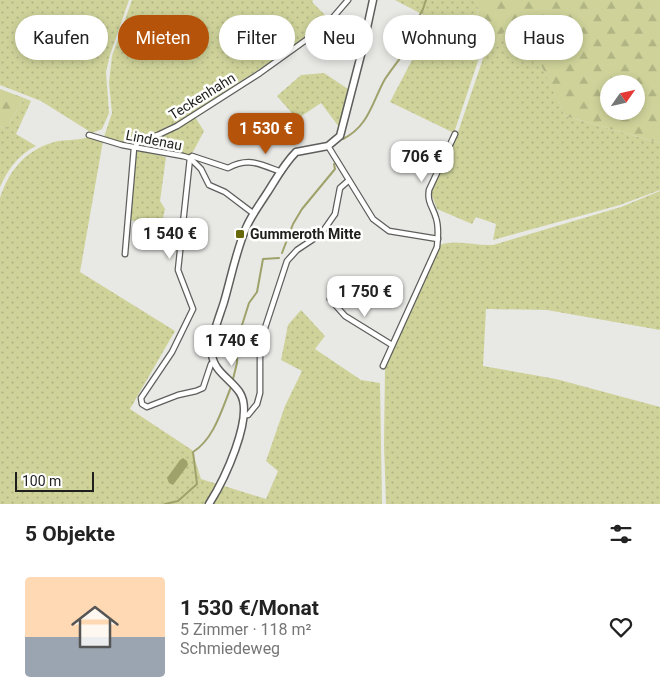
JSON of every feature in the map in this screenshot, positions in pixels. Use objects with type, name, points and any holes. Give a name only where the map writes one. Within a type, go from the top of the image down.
[{"type":"street","name":"Teckenhahn","points":[[134,148],[140,140],[158,135],[177,126],[260,72],[329,22],[348,0]]},
{"type":"street","points":[[210,504],[229,464],[239,436],[244,414],[242,395],[214,362],[212,354],[215,330],[243,235],[254,214],[296,152],[328,146],[335,142],[342,129],[373,0]]},
{"type":"street","points":[[384,366],[437,247],[437,221],[429,204],[429,190],[455,134]]},
{"type":"street","name":"Lindenau","points":[[89,135],[134,148],[190,158],[201,169],[209,185],[225,192],[254,214]]},
{"type":"street","points":[[328,146],[373,219],[381,226],[390,231],[438,239]]},
{"type":"street","points":[[125,254],[134,148]]},
{"type":"street","points":[[214,362],[211,364],[203,388],[146,407],[142,404],[141,398],[172,352],[193,308],[178,270],[190,158],[192,156],[228,168],[246,161],[253,161],[281,172]]},
{"type":"street","points":[[244,414],[248,415],[257,404],[260,393],[260,356],[264,334],[288,261],[297,250],[321,234],[335,214],[340,188],[348,181]]},
{"type":"street","points":[[330,299],[344,316],[392,345]]},
{"type":"green space","points":[[0,0],[129,0],[124,15],[118,15],[118,32],[106,72],[109,113],[102,129],[92,133],[41,101],[0,85]]},
{"type":"green space","points":[[132,0],[313,0],[312,2],[325,15],[305,15],[305,39],[295,46],[295,15],[219,15],[219,60],[273,60],[176,124],[157,133],[138,138],[133,146],[104,137],[112,113],[109,83],[112,56],[118,39],[118,60],[209,60],[209,15],[127,15]]},
{"type":"green space","points":[[395,0],[478,0],[478,15],[424,15]]},
{"type":"green space","points":[[478,0],[660,0],[660,143],[565,116],[538,60],[583,60],[583,15],[505,15],[505,31],[495,42],[495,15],[478,15]]},
{"type":"green space","points":[[505,31],[505,60],[538,60],[565,116],[660,143],[660,190],[620,205],[493,240],[496,224],[476,217],[472,224],[437,209],[431,193],[457,135],[483,60],[495,60],[495,42]]},
{"type":"green space","points":[[412,60],[478,60],[454,133],[390,102]]},
{"type":"green space","points":[[324,73],[348,89],[339,127],[321,103],[297,119],[277,96],[301,75]]},
{"type":"green space","points":[[0,89],[24,98],[6,129],[0,126]]},
{"type":"green space","points":[[24,98],[31,101],[16,134],[36,146],[14,163],[0,187],[0,126],[6,129]]},
{"type":"green space","points":[[195,117],[204,131],[190,155],[141,146],[141,142],[178,128]]},
{"type":"green space","points":[[89,137],[103,141],[80,272],[175,331],[130,409],[192,450],[201,479],[217,484],[207,504],[0,504],[0,198],[14,170],[20,162],[35,150],[54,142]]},
{"type":"green space","points":[[136,150],[166,157],[160,201],[165,209],[161,227],[130,220]]},
{"type":"green space","points":[[660,191],[660,330],[547,310],[486,309],[483,366],[556,379],[660,407],[660,504],[386,504],[384,445],[385,367],[440,245],[459,243],[493,245],[621,207]]},
{"type":"green space","points":[[301,310],[325,336],[315,349],[361,380],[380,383],[382,504],[212,504],[221,485],[266,499],[278,471],[266,461],[285,406],[302,371],[281,360],[288,325]]},
{"type":"shaded area","points":[[183,458],[187,461],[188,465],[173,485],[169,483],[167,478]]},
{"type":"waterway","points":[[420,15],[426,0]]},
{"type":"waterway","points":[[343,139],[352,134],[369,113],[385,79],[399,60]]},
{"type":"waterway","points":[[282,253],[293,224],[302,209],[335,169],[334,164]]},
{"type":"waterway","points":[[233,379],[237,363],[237,341],[249,303],[257,292],[263,259],[279,258]]},
{"type":"waterway","points":[[165,504],[178,501],[197,484],[193,452],[212,432],[231,387]]},
{"type":"place","name":"Gummeroth Mitte","points":[[240,234]]}]
